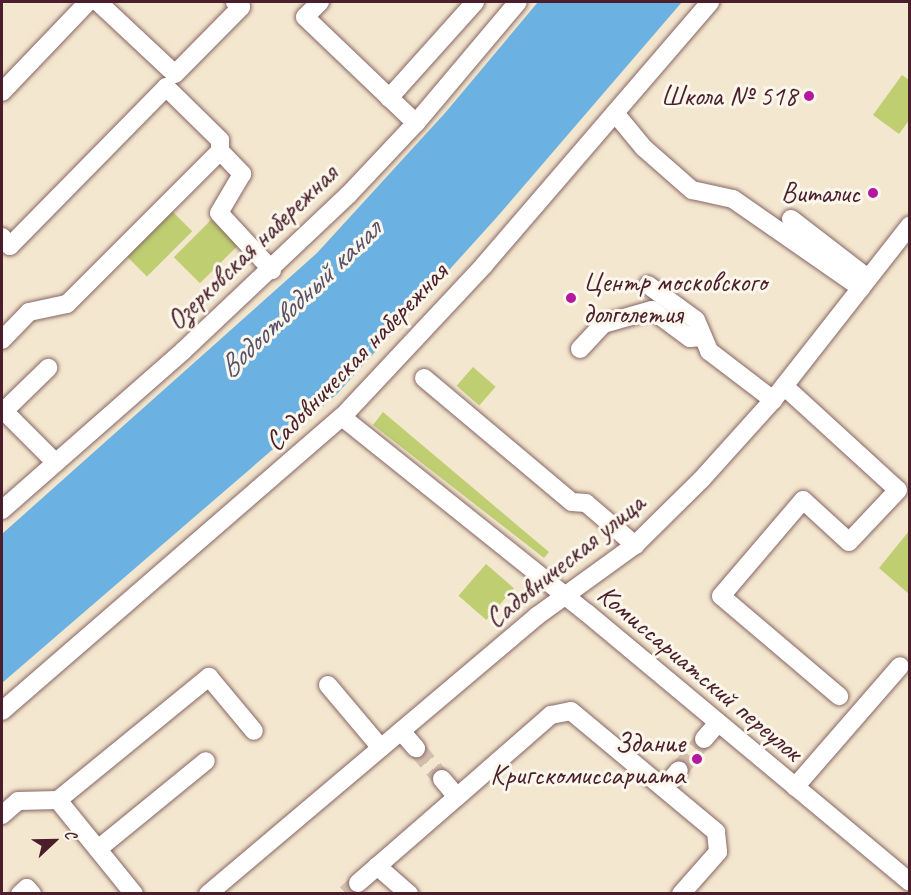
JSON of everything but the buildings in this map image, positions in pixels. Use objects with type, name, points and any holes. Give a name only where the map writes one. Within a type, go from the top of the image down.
[{"type":"street","points":[[2,92],[88,2]]},
{"type":"street","points":[[98,2],[174,74],[241,7],[235,2]]},
{"type":"street","points":[[320,2],[305,17],[416,123]]},
{"type":"street","points":[[389,98],[475,2]]},
{"type":"street","name":"Озерковская набережная","points":[[3,506],[56,463],[272,270],[416,123],[518,2]]},
{"type":"street","name":"Садовническая набережная","points":[[2,711],[342,417],[484,265],[710,2]]},
{"type":"street","points":[[2,237],[10,246],[166,87],[220,140],[220,151],[242,174],[219,213],[272,270]]},
{"type":"street","points":[[615,113],[644,147],[692,190],[733,199],[865,283]]},
{"type":"street","points":[[2,340],[30,312],[68,304],[220,151]]},
{"type":"street","points":[[791,219],[865,283]]},
{"type":"street","name":"Садовническая улица","points":[[208,894],[565,596],[635,545],[701,480],[778,393],[909,225]]},
{"type":"street","points":[[648,285],[696,320],[710,351],[778,393],[898,490],[849,542],[803,500],[721,596],[839,696]]},
{"type":"street","points":[[580,349],[603,324],[652,310],[690,338],[703,337]]},
{"type":"street","points":[[48,368],[3,410],[56,463]]},
{"type":"street","points":[[424,378],[572,502],[586,503],[635,545]]},
{"type":"street","name":"Комиссариатский переулок","points":[[342,417],[565,596],[909,882]]},
{"type":"street","points":[[795,788],[900,666]]},
{"type":"street","points":[[2,815],[18,801],[58,800],[209,676],[254,731]]},
{"type":"street","points":[[328,685],[381,748]]},
{"type":"street","points":[[358,883],[551,716],[571,711],[716,832],[718,852],[681,894]]},
{"type":"street","points":[[704,739],[718,723]]},
{"type":"street","points":[[401,731],[416,748]]},
{"type":"street","points":[[98,849],[206,761]]},
{"type":"street","points":[[664,788],[679,770]]},
{"type":"street","points":[[442,779],[457,797]]},
{"type":"street","points":[[58,800],[134,894]]},
{"type":"street","points":[[377,866],[409,894]]},
{"type":"street","points":[[20,894],[27,888],[32,894]]},
{"type":"green space","points":[[902,75],[909,80],[910,119],[899,134],[873,115]]},
{"type":"green space","points":[[171,210],[192,231],[147,276],[126,255]]},
{"type":"green space","points":[[212,219],[238,245],[200,283],[174,257]]},
{"type":"green space","points":[[473,367],[496,387],[479,406],[457,386]]},
{"type":"green space","points":[[383,412],[549,552],[544,558],[373,425]]},
{"type":"green space","points":[[909,531],[909,594],[879,568]]},
{"type":"green space","points":[[486,564],[514,588],[486,620],[458,596]]},
{"type":"water","name":"Водоотводный канал","points":[[538,2],[682,2],[497,217],[337,394],[2,683],[2,534],[317,253],[445,113]]},
{"type":"tunnel","points":[[679,770],[704,739]]},
{"type":"tunnel","points":[[416,748],[442,779]]},
{"type":"tunnel","points":[[346,894],[358,883]]},
{"type":"place","name":"Школа № 518","points":[[809,96]]},
{"type":"place","name":"Виталис","points":[[873,193]]},
{"type":"place","name":"Центр московского долголетия","points":[[571,298]]},
{"type":"place","name":"Здание Кригскомиссариата","points":[[697,759]]}]
